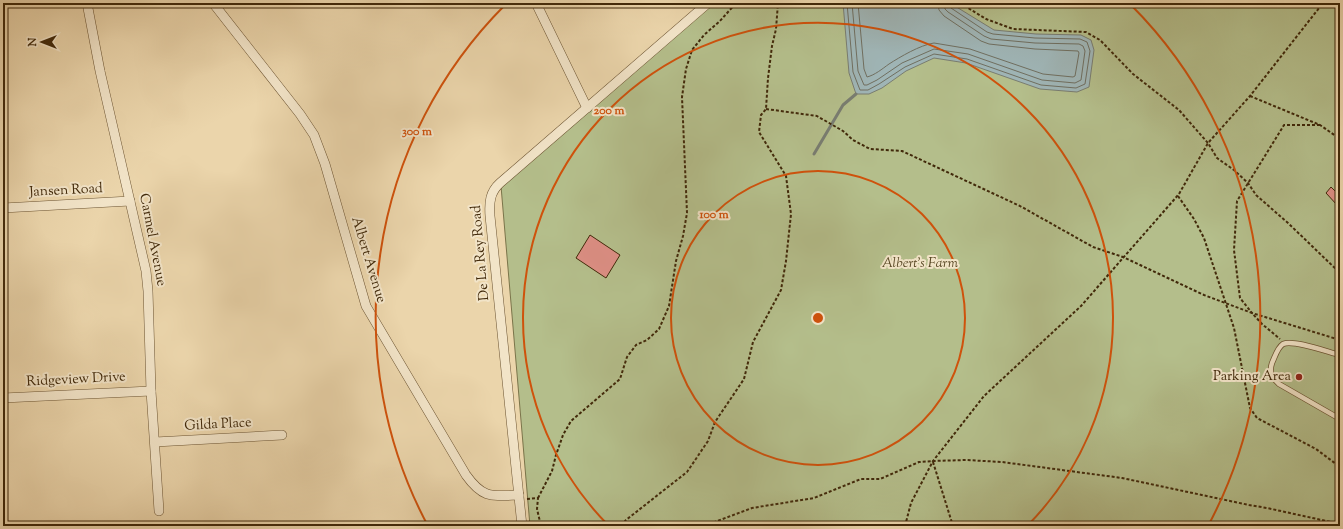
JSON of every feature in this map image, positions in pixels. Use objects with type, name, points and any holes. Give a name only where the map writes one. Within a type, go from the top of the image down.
[{"type":"street","name":"Carmel Avenue","points":[[87,3],[100,71],[143,254],[147,284],[151,391],[159,511]]},
{"type":"street","name":"Albert Avenue","points":[[213,3],[300,114],[314,135],[325,164],[366,306],[466,475],[480,492],[491,495],[519,495]]},
{"type":"street","points":[[536,3],[587,108]]},
{"type":"street","name":"De La Rey Road","points":[[522,526],[490,216],[490,199],[492,192],[500,183],[708,3]]},
{"type":"street","name":"Jansen Road","points":[[3,208],[130,201]]},
{"type":"street","name":"Ridgeview Drive","points":[[3,398],[151,391]]},
{"type":"street","name":"Gilda Place","points":[[155,442],[282,435]]},
{"type":"lane","points":[[1340,355],[1291,343],[1280,347],[1271,365],[1271,374],[1279,384],[1340,418]]},
{"type":"path","points":[[541,526],[537,509],[538,498],[552,471],[563,435],[571,421],[620,378],[627,358],[636,345],[647,340],[659,329],[669,306],[676,261],[683,236],[687,213],[682,97],[686,69],[692,50],[704,35],[720,21],[736,3]]},
{"type":"path","points":[[621,526],[626,520],[687,472],[700,453],[708,440],[715,422],[744,379],[753,342],[780,290],[786,261],[791,214],[786,176],[759,132],[761,115],[766,109],[768,78],[772,46],[776,29],[778,3]]},
{"type":"path","points":[[960,3],[986,19],[1013,29],[1086,32],[1100,40],[1133,74],[1179,110],[1208,143],[1217,158],[1234,170],[1248,183],[1256,195],[1288,223],[1340,273]]},
{"type":"path","points":[[905,526],[911,502],[933,461],[984,396],[1081,306],[1178,196],[1208,143],[1250,96],[1323,3]]},
{"type":"path","points":[[1250,96],[1320,125],[1340,138]]},
{"type":"path","points":[[766,109],[817,116],[870,149],[902,151],[1020,206],[1093,247],[1123,257],[1204,296],[1252,313],[1340,340]]},
{"type":"path","points":[[1285,344],[1262,324],[1240,298],[1234,250],[1237,201],[1284,125],[1320,125]]},
{"type":"path","points":[[1178,196],[1194,219],[1204,238],[1237,340],[1250,408],[1257,418],[1316,449],[1340,467]]},
{"type":"path","points":[[704,526],[752,508],[814,498],[861,479],[880,479],[919,462],[966,460],[1002,462],[1122,478],[1340,524]]},
{"type":"path","points":[[933,461],[953,526]]},
{"type":"path","points":[[519,495],[527,499],[538,498]]},
{"type":"green space","name":"Albert's Farm","points":[[711,3],[1340,3],[1340,526],[530,526],[501,186]]},
{"type":"water","points":[[843,3],[950,3],[994,30],[1036,34],[1081,35],[1091,40],[1094,50],[1089,87],[1077,92],[1040,89],[966,63],[934,58],[906,71],[882,88],[869,94],[856,94],[849,73]]},
{"type":"building","points":[[1331,187],[1340,196],[1340,202],[1337,205],[1326,193]]},
{"type":"building","points":[[590,235],[620,255],[606,278],[576,258]]},
{"type":"waterway","points":[[814,154],[843,105],[856,94]]},
{"type":"place","name":"Parking Area","points":[[1299,377]]}]
